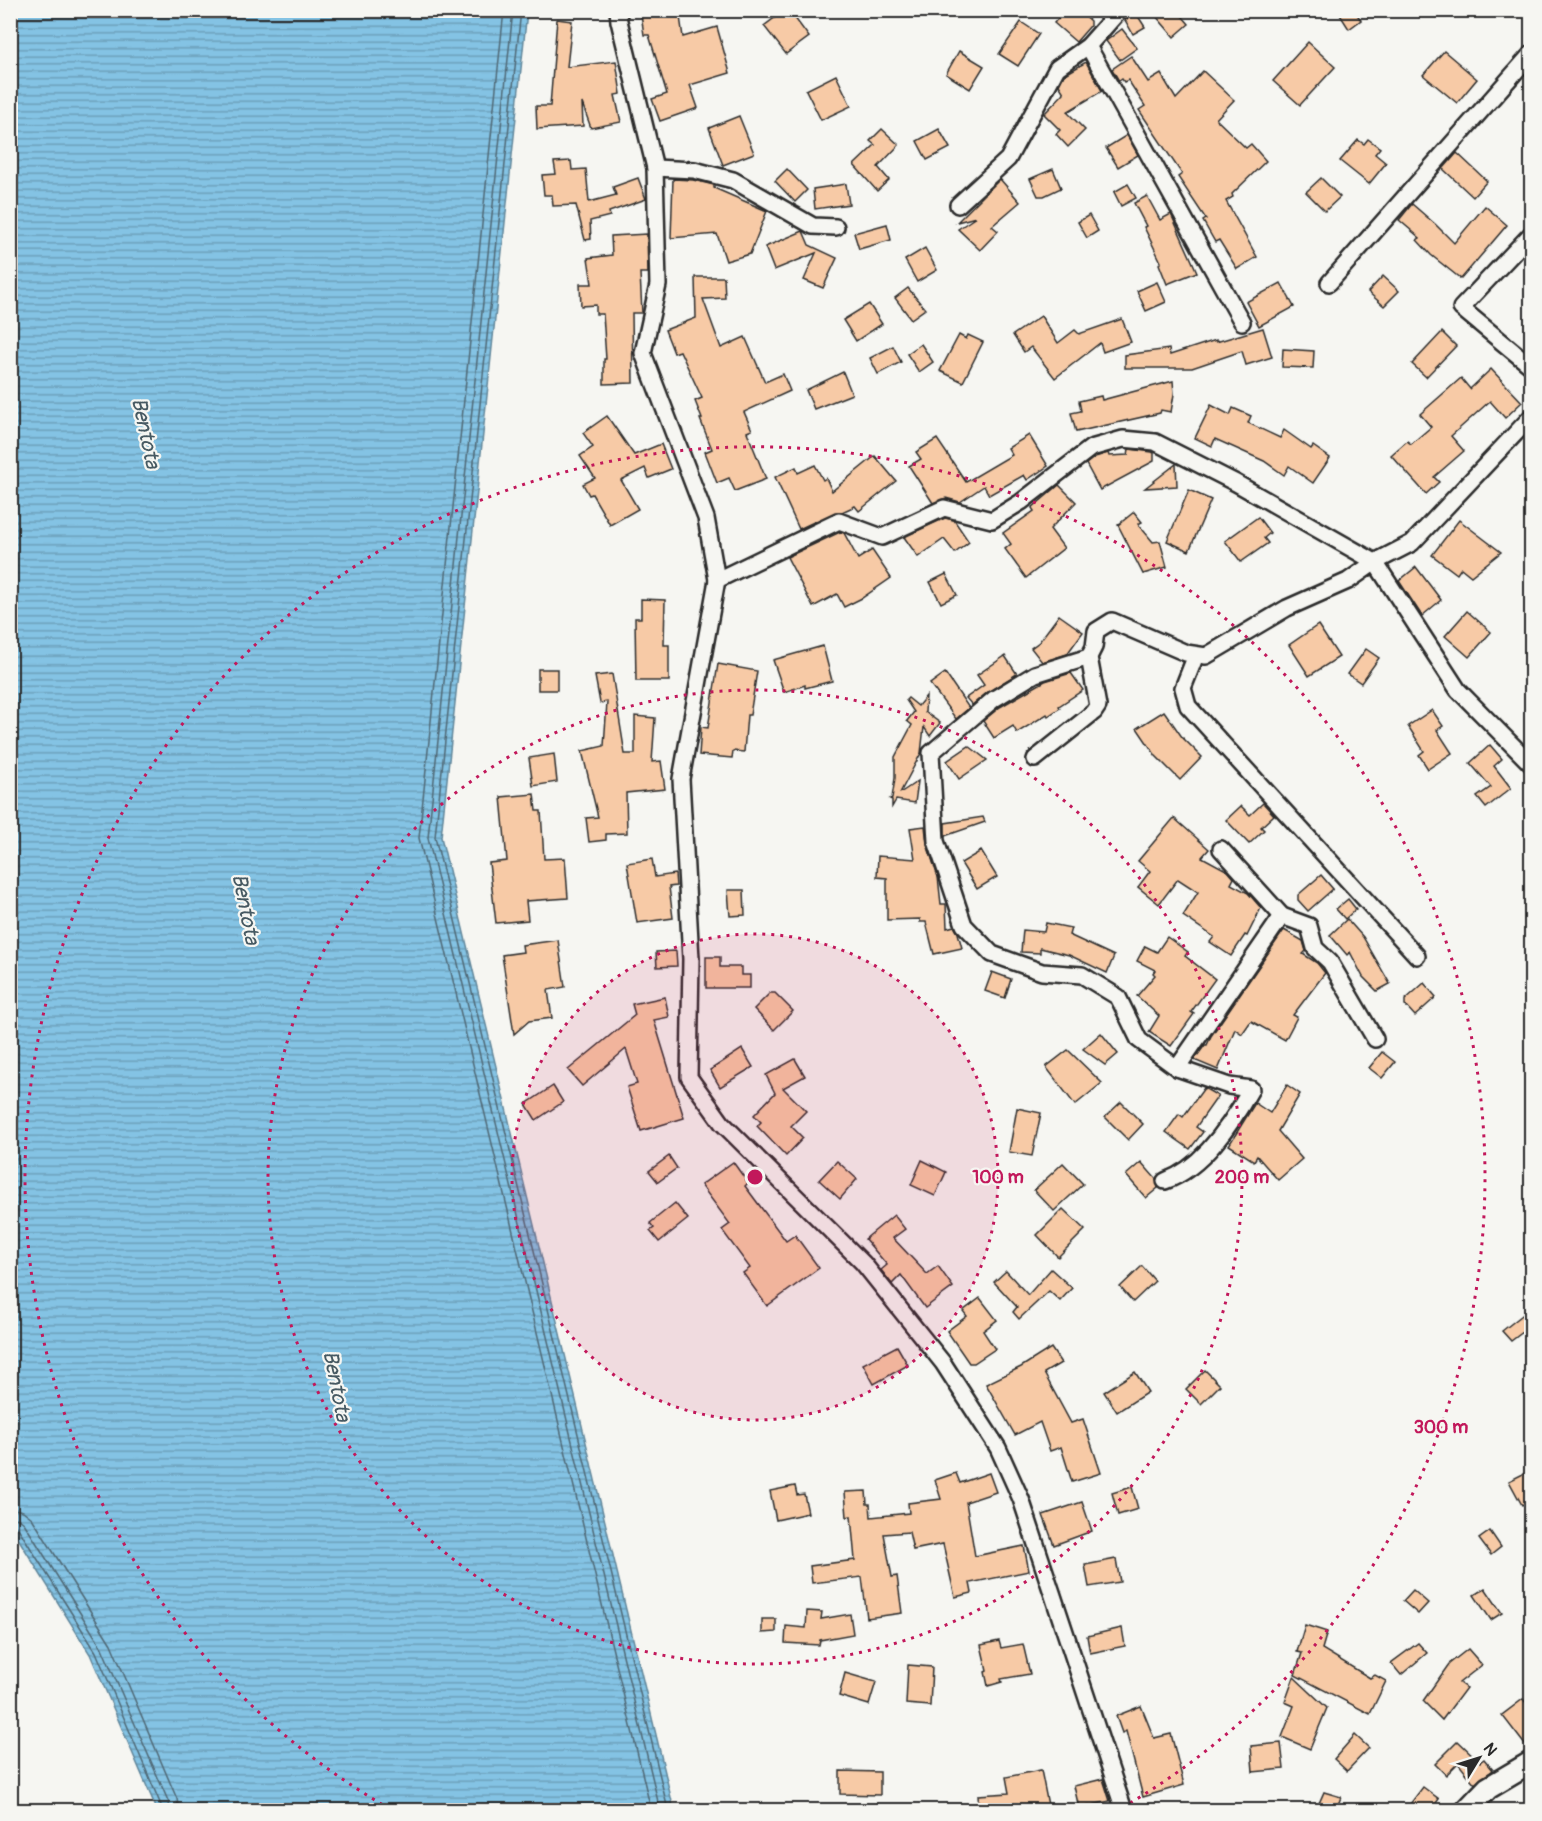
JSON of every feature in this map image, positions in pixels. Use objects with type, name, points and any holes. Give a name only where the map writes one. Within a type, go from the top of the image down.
[{"type":"street","points":[[618,10],[655,168],[658,285],[643,353],[706,518],[717,580],[681,779],[691,959],[689,1077],[722,1123],[863,1263],[943,1363],[998,1448],[1021,1499],[1124,1810]]},
{"type":"street","points":[[958,205],[1008,159],[1057,68],[1088,46],[1120,10]]},
{"type":"street","points":[[1088,46],[1242,322]]},
{"type":"street","points":[[1329,283],[1532,53]]},
{"type":"street","points":[[655,168],[694,170],[732,180],[813,226],[836,227]]},
{"type":"street","points":[[1532,233],[1461,308],[1532,367]]},
{"type":"street","points":[[1035,759],[1094,712],[1098,706],[1089,657],[1094,647],[1096,631],[1112,621],[1186,653],[1206,656],[1287,608],[1348,581],[1375,562],[1412,543],[1532,416]]},
{"type":"street","points":[[717,580],[839,521],[882,537],[944,508],[992,520],[1021,502],[1091,448],[1123,439],[1155,442],[1236,483],[1375,562],[1458,690],[1532,765]]},
{"type":"street","points":[[1196,655],[1183,688],[1188,706],[1417,956]]},
{"type":"street","points":[[1089,657],[1035,674],[994,699],[931,753],[936,841],[964,925],[992,954],[1042,972],[1082,975],[1118,997],[1139,1040],[1177,1068],[1229,1086],[1251,1089],[1218,1140],[1180,1176],[1165,1181]]},
{"type":"street","points":[[1221,849],[1282,916],[1310,926],[1315,948],[1330,962],[1375,1039]]},
{"type":"street","points":[[1177,1068],[1282,916]]},
{"type":"street","points":[[1467,1810],[1488,1788],[1532,1762]]},
{"type":"water","name":"Bentota","points":[[11,10],[527,11],[441,837],[674,1810],[157,1810],[90,1654],[11,1527]]},
{"type":"building","points":[[679,10],[683,37],[717,27],[730,73],[690,85],[698,108],[660,121],[652,99],[667,94],[649,35],[644,35],[641,14]]},
{"type":"building","points":[[785,10],[789,10],[809,37],[786,54],[764,26]]},
{"type":"building","points":[[1065,10],[1078,10],[1090,21],[1090,26],[1076,42],[1054,23]]},
{"type":"building","points":[[1163,10],[1177,10],[1189,24],[1174,37],[1156,16]]},
{"type":"building","points":[[1337,10],[1354,10],[1361,20],[1349,29]]},
{"type":"building","points":[[1136,13],[1145,27],[1133,34],[1125,20]]},
{"type":"building","points":[[557,19],[572,21],[567,67],[616,61],[621,94],[615,95],[621,122],[591,128],[582,103],[583,126],[537,129],[536,106],[550,106]]},
{"type":"building","points":[[1021,22],[1039,34],[1018,66],[999,54]]},
{"type":"building","points":[[1122,29],[1137,48],[1120,60],[1106,41]]},
{"type":"building","points":[[1308,42],[1335,67],[1300,105],[1273,81]]},
{"type":"building","points":[[959,51],[984,66],[970,89],[946,74]]},
{"type":"building","points":[[1444,51],[1477,79],[1457,103],[1423,75]]},
{"type":"building","points":[[1131,56],[1148,82],[1161,74],[1176,99],[1203,71],[1234,100],[1216,119],[1246,148],[1251,144],[1266,161],[1232,194],[1233,197],[1226,201],[1257,257],[1237,269],[1219,240],[1215,242],[1203,221],[1206,219],[1178,177],[1182,174],[1139,110],[1145,106],[1128,80],[1119,81],[1112,69]]},
{"type":"building","points":[[1086,62],[1102,91],[1067,112],[1085,130],[1068,147],[1056,134],[1060,130],[1044,114],[1064,93],[1059,85],[1064,75]]},
{"type":"building","points":[[836,75],[851,106],[821,120],[806,90]]},
{"type":"building","points":[[739,116],[754,153],[723,165],[709,128]]},
{"type":"building","points":[[882,129],[899,145],[878,167],[889,180],[877,191],[854,165],[875,145],[870,141]]},
{"type":"building","points":[[939,129],[950,148],[927,160],[917,141]]},
{"type":"building","points":[[1127,135],[1138,155],[1118,167],[1106,148]]},
{"type":"building","points":[[1368,139],[1380,148],[1375,154],[1386,163],[1369,184],[1340,161],[1358,140],[1364,144]]},
{"type":"building","points":[[1457,153],[1487,181],[1473,197],[1443,169]]},
{"type":"building","points":[[571,161],[572,170],[586,169],[589,202],[616,195],[613,187],[638,178],[646,199],[609,212],[610,216],[590,221],[591,239],[585,240],[576,205],[553,206],[552,195],[544,195],[542,175],[556,174],[554,162]]},
{"type":"building","points":[[787,169],[807,190],[795,202],[775,181]]},
{"type":"building","points":[[1053,169],[1061,188],[1044,196],[1038,196],[1030,179]]},
{"type":"building","points":[[1321,178],[1340,197],[1325,211],[1306,192]]},
{"type":"building","points":[[673,179],[693,180],[714,185],[714,188],[767,211],[750,254],[726,261],[717,234],[671,238]]},
{"type":"building","points":[[1000,179],[1020,202],[992,226],[998,231],[980,250],[958,229],[976,217],[957,222]]},
{"type":"building","points":[[846,184],[849,204],[815,209],[813,189]]},
{"type":"building","points":[[1128,184],[1136,198],[1121,206],[1114,192]]},
{"type":"building","points":[[1147,196],[1160,220],[1171,214],[1197,272],[1167,284],[1159,264],[1161,262],[1134,203]]},
{"type":"building","points":[[1412,204],[1454,243],[1485,206],[1507,225],[1461,279],[1431,255],[1417,240],[1420,238],[1399,220]]},
{"type":"building","points":[[1089,215],[1098,231],[1087,238],[1078,222]]},
{"type":"building","points":[[887,224],[891,240],[859,249],[854,233]]},
{"type":"building","points":[[803,231],[809,245],[837,258],[823,288],[804,280],[816,253],[774,270],[765,247]]},
{"type":"building","points":[[647,234],[648,273],[640,273],[642,313],[632,313],[633,383],[604,384],[604,359],[606,359],[603,314],[596,314],[596,305],[581,306],[580,284],[592,284],[588,258],[612,255],[611,236]]},
{"type":"building","points":[[925,248],[937,270],[917,282],[905,260]]},
{"type":"building","points":[[1383,276],[1399,291],[1384,306],[1368,292]]},
{"type":"building","points":[[695,277],[724,277],[725,298],[703,299],[721,348],[745,337],[765,382],[783,374],[790,391],[744,412],[752,430],[747,432],[766,479],[735,491],[729,478],[717,483],[705,452],[712,449],[695,401],[702,398],[680,351],[674,353],[665,330],[696,318]]},
{"type":"building","points":[[1157,282],[1166,302],[1146,311],[1137,291]]},
{"type":"building","points":[[1281,283],[1294,307],[1259,326],[1246,302]]},
{"type":"building","points":[[908,288],[925,309],[911,319],[895,298]]},
{"type":"building","points":[[869,304],[882,324],[856,341],[843,320]]},
{"type":"building","points":[[1041,316],[1058,343],[1075,330],[1079,334],[1122,319],[1131,342],[1103,352],[1100,343],[1055,378],[1031,347],[1024,352],[1013,335]]},
{"type":"building","points":[[1263,328],[1272,357],[1246,365],[1242,351],[1192,368],[1125,368],[1125,355],[1169,349],[1170,355]]},
{"type":"building","points":[[1442,332],[1456,346],[1426,377],[1412,364]]},
{"type":"building","points":[[959,335],[966,339],[968,335],[983,342],[963,382],[940,371]]},
{"type":"building","points":[[921,344],[933,362],[919,372],[907,354]]},
{"type":"building","points":[[893,346],[901,362],[878,374],[870,358]]},
{"type":"building","points":[[1283,349],[1314,351],[1313,368],[1282,367]]},
{"type":"building","points":[[1491,369],[1522,402],[1505,418],[1490,401],[1451,436],[1464,451],[1434,477],[1439,482],[1426,494],[1391,455],[1407,441],[1411,444],[1431,427],[1420,414],[1461,378],[1470,389]]},
{"type":"building","points":[[843,372],[852,394],[814,409],[806,390]]},
{"type":"building","points":[[1173,381],[1174,394],[1171,412],[1161,410],[1160,413],[1076,432],[1071,413],[1081,411],[1079,401],[1101,396],[1102,400]]},
{"type":"building","points":[[1211,405],[1230,415],[1233,408],[1251,416],[1248,423],[1280,438],[1284,430],[1311,449],[1313,446],[1330,458],[1313,483],[1289,466],[1284,475],[1264,461],[1215,439],[1212,446],[1195,438]]},
{"type":"building","points":[[607,416],[634,455],[661,444],[671,469],[649,478],[645,468],[621,480],[638,509],[610,525],[592,494],[589,495],[583,484],[595,478],[580,456],[593,447],[583,433]]},
{"type":"building","points":[[1029,435],[1048,466],[1027,480],[1024,475],[989,495],[984,486],[960,502],[946,498],[933,503],[909,466],[921,459],[916,452],[937,439],[966,482],[1012,455],[1008,448]]},
{"type":"building","points":[[1129,449],[1152,452],[1154,461],[1100,490],[1086,464],[1095,457],[1108,453],[1109,456],[1128,455]]},
{"type":"building","points":[[875,456],[896,481],[859,511],[855,506],[842,512],[835,512],[799,529],[775,477],[796,467],[798,473],[815,465],[823,480],[826,478],[832,491]]},
{"type":"building","points":[[1176,464],[1177,486],[1145,488]]},
{"type":"building","points":[[1059,485],[1076,502],[1050,529],[1064,548],[1026,578],[1005,549],[1011,544],[1003,533],[1034,511],[1032,508]]},
{"type":"building","points":[[1189,490],[1211,500],[1189,551],[1167,541]]},
{"type":"building","points":[[1134,512],[1142,522],[1138,524],[1153,542],[1160,541],[1167,567],[1143,574],[1118,525]]},
{"type":"building","points":[[1258,517],[1270,533],[1264,538],[1268,543],[1241,562],[1225,541]]},
{"type":"building","points":[[945,518],[954,520],[969,542],[955,553],[944,539],[918,557],[904,537]]},
{"type":"building","points":[[1459,520],[1501,552],[1471,576],[1461,568],[1457,574],[1432,555]]},
{"type":"building","points":[[840,532],[844,533],[858,559],[872,550],[891,578],[844,607],[837,594],[813,607],[787,557]]},
{"type":"building","points":[[1416,567],[1441,600],[1422,616],[1399,581]]},
{"type":"building","points":[[946,574],[957,595],[941,603],[930,582]]},
{"type":"building","points":[[641,599],[665,600],[664,645],[669,645],[669,681],[636,681],[635,618],[641,618]]},
{"type":"building","points":[[1467,611],[1491,632],[1469,657],[1445,636]]},
{"type":"building","points":[[1059,615],[1083,632],[1067,654],[1042,662],[1031,648],[1039,642]]},
{"type":"building","points":[[1318,625],[1339,657],[1309,676],[1289,645]]},
{"type":"building","points":[[823,646],[832,681],[805,688],[805,685],[784,692],[773,660]]},
{"type":"building","points":[[1366,649],[1379,658],[1361,683],[1348,674]]},
{"type":"building","points":[[1005,656],[1017,674],[989,691],[972,705],[966,698],[984,685],[977,675]]},
{"type":"building","points":[[718,664],[757,671],[750,715],[747,715],[744,752],[733,751],[732,758],[699,755],[701,727],[708,728]]},
{"type":"building","points":[[538,669],[557,669],[557,690],[538,690]]},
{"type":"building","points":[[945,673],[969,708],[956,719],[930,684]]},
{"type":"building","points":[[1071,673],[1083,690],[1048,716],[1047,714],[1017,733],[1013,726],[994,738],[983,721],[1000,707],[1045,681]]},
{"type":"building","points":[[612,674],[625,754],[635,754],[635,716],[655,718],[652,762],[661,761],[665,789],[626,793],[627,833],[606,834],[606,840],[589,842],[586,818],[598,817],[582,751],[604,746],[607,702],[600,703],[595,676]]},
{"type":"building","points":[[926,696],[925,712],[940,723],[930,736],[924,727],[921,753],[900,793],[918,781],[915,803],[896,800],[892,807],[890,799],[895,778],[895,757],[912,725],[907,721],[914,712],[906,700],[908,698],[918,706]]},
{"type":"building","points":[[1432,710],[1443,726],[1437,730],[1452,753],[1428,769],[1419,755],[1424,751],[1408,726]]},
{"type":"building","points":[[1164,711],[1182,737],[1202,757],[1180,780],[1156,756],[1137,728]]},
{"type":"building","points":[[1490,745],[1502,759],[1494,766],[1511,788],[1486,808],[1477,797],[1491,787],[1470,763]]},
{"type":"building","points":[[969,746],[987,760],[959,779],[947,761]]},
{"type":"building","points":[[554,754],[557,782],[533,786],[529,758]]},
{"type":"building","points":[[534,794],[536,811],[541,811],[544,859],[565,858],[568,898],[526,901],[528,920],[496,923],[489,863],[507,861],[501,797]]},
{"type":"building","points":[[1263,803],[1274,815],[1261,827],[1264,830],[1249,844],[1226,820],[1241,806],[1250,815]]},
{"type":"building","points":[[983,817],[985,822],[945,836],[945,823]]},
{"type":"building","points":[[1174,818],[1209,849],[1202,857],[1228,871],[1234,878],[1231,884],[1248,893],[1261,908],[1247,936],[1245,935],[1231,956],[1210,942],[1214,937],[1183,916],[1198,892],[1178,879],[1159,904],[1138,887],[1150,871],[1138,861]]},
{"type":"building","points":[[925,826],[927,844],[938,877],[941,904],[946,904],[947,928],[954,926],[962,948],[934,954],[926,922],[920,922],[920,919],[887,920],[887,878],[877,877],[878,856],[915,859],[910,828]]},
{"type":"building","points":[[981,851],[997,877],[977,889],[961,863]]},
{"type":"building","points":[[652,859],[655,877],[675,874],[676,886],[669,887],[673,918],[637,923],[627,863]]},
{"type":"building","points":[[1321,875],[1333,889],[1308,911],[1298,900],[1298,895]]},
{"type":"building","points":[[728,890],[744,890],[745,915],[730,916]]},
{"type":"building","points":[[1348,899],[1356,909],[1345,919],[1336,909]]},
{"type":"building","points":[[1347,919],[1363,937],[1390,984],[1377,991],[1363,977],[1350,952],[1347,955],[1330,935]]},
{"type":"building","points":[[1046,923],[1071,928],[1069,935],[1114,956],[1107,973],[1069,955],[1040,948],[1040,953],[1021,952],[1023,930],[1044,932]]},
{"type":"building","points":[[1284,930],[1303,941],[1306,951],[1303,954],[1317,963],[1325,973],[1293,1015],[1297,1017],[1285,1040],[1251,1021],[1242,1034],[1235,1029],[1218,1070],[1194,1060],[1207,1045]]},
{"type":"building","points":[[1167,937],[1188,952],[1185,956],[1215,979],[1191,1012],[1194,1014],[1171,1046],[1149,1032],[1159,1016],[1137,996],[1155,975],[1153,973],[1155,970],[1137,961],[1145,946],[1157,952]]},
{"type":"building","points":[[558,940],[565,987],[548,990],[552,1018],[529,1021],[514,1034],[502,955],[523,952],[522,945]]},
{"type":"building","points":[[676,951],[677,966],[657,967],[656,952]]},
{"type":"building","points":[[706,957],[720,957],[720,967],[741,967],[741,975],[750,975],[750,988],[706,988]]},
{"type":"building","points":[[992,972],[1011,979],[1005,998],[985,991]]},
{"type":"building","points":[[1424,983],[1436,997],[1415,1016],[1405,1005],[1405,1000]]},
{"type":"building","points":[[770,993],[775,993],[793,1011],[774,1030],[754,1009]]},
{"type":"building","points":[[665,997],[669,1017],[654,1020],[684,1118],[641,1131],[627,1087],[637,1084],[626,1049],[582,1086],[568,1070],[635,1015],[632,1004]]},
{"type":"building","points":[[1101,1033],[1118,1054],[1105,1065],[1083,1049]]},
{"type":"building","points":[[742,1049],[753,1067],[720,1087],[710,1070]]},
{"type":"building","points":[[1068,1050],[1102,1083],[1075,1105],[1046,1067]]},
{"type":"building","points":[[1382,1052],[1395,1062],[1382,1078],[1369,1068]]},
{"type":"building","points":[[795,1059],[805,1076],[783,1088],[806,1111],[791,1126],[803,1138],[786,1156],[757,1126],[761,1122],[754,1115],[775,1093],[766,1075]]},
{"type":"building","points":[[1287,1085],[1300,1094],[1278,1131],[1302,1159],[1278,1180],[1257,1156],[1254,1161],[1229,1145],[1255,1103],[1270,1113]]},
{"type":"building","points":[[553,1086],[563,1102],[536,1120],[526,1104]]},
{"type":"building","points":[[1204,1088],[1218,1096],[1196,1127],[1203,1132],[1190,1149],[1166,1132],[1179,1114],[1183,1117]]},
{"type":"building","points":[[1121,1102],[1143,1124],[1128,1140],[1105,1117]]},
{"type":"building","points":[[1017,1108],[1041,1113],[1032,1156],[1009,1152]]},
{"type":"building","points":[[669,1156],[677,1168],[658,1182],[649,1171]]},
{"type":"building","points":[[922,1160],[946,1172],[935,1196],[911,1185]]},
{"type":"building","points":[[837,1161],[857,1179],[840,1199],[819,1180]]},
{"type":"building","points":[[733,1162],[748,1183],[745,1186],[786,1241],[795,1235],[819,1268],[767,1306],[743,1273],[750,1268],[722,1230],[730,1224],[701,1185]]},
{"type":"building","points":[[1141,1162],[1156,1179],[1158,1188],[1146,1198],[1126,1175]]},
{"type":"building","points":[[1063,1163],[1083,1184],[1054,1211],[1034,1190]]},
{"type":"building","points":[[675,1203],[688,1219],[659,1242],[650,1231],[654,1228],[650,1223]]},
{"type":"building","points":[[1063,1209],[1085,1230],[1058,1257],[1037,1235]]},
{"type":"building","points":[[894,1215],[905,1229],[893,1238],[927,1274],[938,1266],[953,1287],[925,1308],[901,1275],[892,1284],[881,1270],[887,1265],[865,1239]]},
{"type":"building","points":[[1142,1266],[1155,1281],[1133,1302],[1120,1287]]},
{"type":"building","points":[[1051,1269],[1072,1288],[1060,1301],[1049,1291],[1019,1319],[1013,1312],[1017,1307],[994,1282],[1006,1271],[1028,1295]]},
{"type":"building","points":[[980,1298],[997,1320],[983,1331],[995,1349],[974,1363],[969,1363],[947,1331],[967,1316],[963,1311]]},
{"type":"building","points":[[1526,1312],[1532,1320],[1532,1325],[1511,1341],[1502,1331]]},
{"type":"building","points":[[897,1346],[908,1365],[874,1384],[863,1364]]},
{"type":"building","points":[[1051,1348],[1061,1363],[1044,1373],[1071,1423],[1083,1419],[1101,1473],[1072,1482],[1061,1447],[1050,1451],[1040,1422],[1015,1435],[986,1384],[1021,1367]]},
{"type":"building","points":[[1205,1370],[1220,1385],[1201,1404],[1186,1389]]},
{"type":"building","points":[[1135,1372],[1148,1392],[1117,1412],[1104,1392]]},
{"type":"building","points":[[956,1473],[960,1483],[989,1473],[996,1492],[966,1502],[975,1556],[1024,1546],[1029,1571],[970,1583],[972,1593],[955,1597],[943,1544],[913,1550],[909,1532],[884,1534],[892,1577],[897,1576],[902,1613],[867,1618],[862,1577],[812,1583],[810,1566],[855,1560],[851,1516],[847,1517],[845,1492],[866,1491],[871,1517],[909,1513],[908,1503],[941,1499],[935,1480]]},
{"type":"building","points":[[1525,1473],[1532,1486],[1532,1500],[1522,1505],[1509,1481]]},
{"type":"building","points":[[795,1486],[797,1495],[804,1494],[808,1513],[776,1520],[770,1491]]},
{"type":"building","points":[[1132,1487],[1138,1509],[1118,1515],[1112,1493]]},
{"type":"building","points":[[1082,1502],[1092,1531],[1054,1545],[1043,1515]]},
{"type":"building","points":[[1490,1531],[1501,1547],[1491,1555],[1479,1539]]},
{"type":"building","points":[[1116,1559],[1120,1582],[1089,1587],[1085,1565]]},
{"type":"building","points":[[1485,1588],[1502,1613],[1491,1620],[1474,1595]]},
{"type":"building","points":[[1413,1590],[1428,1603],[1418,1614],[1403,1601]]},
{"type":"building","points":[[807,1611],[822,1612],[821,1619],[850,1614],[853,1634],[820,1640],[819,1645],[785,1643],[786,1626],[806,1628]]},
{"type":"building","points":[[762,1619],[776,1619],[776,1632],[762,1633]]},
{"type":"building","points":[[1305,1625],[1327,1632],[1322,1649],[1370,1678],[1375,1675],[1386,1681],[1370,1714],[1295,1675],[1302,1653],[1297,1652]]},
{"type":"building","points":[[1122,1628],[1125,1646],[1090,1653],[1087,1636]]},
{"type":"building","points":[[999,1641],[1001,1648],[1023,1644],[1030,1674],[1001,1679],[1002,1682],[988,1686],[981,1645]]},
{"type":"building","points":[[1418,1643],[1427,1653],[1401,1675],[1391,1663]]},
{"type":"building","points":[[1468,1649],[1482,1665],[1459,1683],[1466,1688],[1442,1720],[1423,1701],[1449,1664]]},
{"type":"building","points":[[908,1665],[932,1667],[930,1706],[906,1704]]},
{"type":"building","points":[[845,1673],[876,1682],[869,1705],[839,1696]]},
{"type":"building","points":[[1294,1677],[1327,1708],[1310,1749],[1282,1737],[1294,1706],[1285,1702]]},
{"type":"building","points":[[1523,1699],[1532,1710],[1532,1749],[1529,1750],[1502,1715]]},
{"type":"building","points":[[1141,1706],[1154,1738],[1171,1734],[1184,1785],[1143,1797],[1126,1731],[1122,1733],[1116,1716]]},
{"type":"building","points":[[1355,1735],[1369,1748],[1347,1771],[1334,1759]]},
{"type":"building","points":[[1458,1741],[1480,1762],[1484,1759],[1493,1770],[1475,1784],[1458,1763],[1446,1775],[1435,1764]]},
{"type":"building","points":[[1281,1743],[1284,1769],[1253,1772],[1251,1746]]},
{"type":"building","points":[[1041,1770],[1049,1810],[979,1810],[978,1795],[1009,1793],[1006,1777]]},
{"type":"building","points":[[840,1771],[880,1772],[880,1795],[840,1794]]},
{"type":"building","points":[[1103,1779],[1110,1801],[1079,1808],[1074,1786]]},
{"type":"building","points":[[1423,1787],[1439,1799],[1431,1810],[1419,1810],[1410,1804]]},
{"type":"building","points":[[1324,1792],[1341,1797],[1336,1810],[1316,1810]]}]
